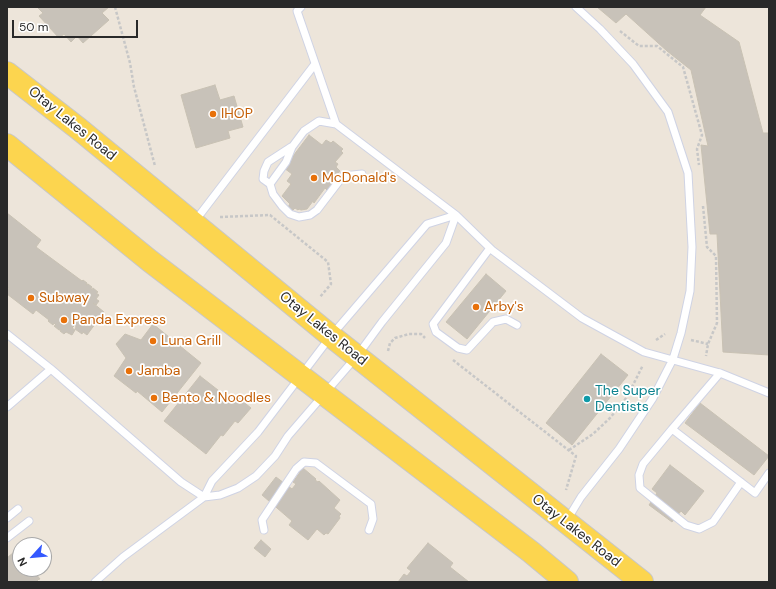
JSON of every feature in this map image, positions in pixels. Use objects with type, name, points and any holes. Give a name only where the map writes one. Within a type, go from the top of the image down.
[{"type":"main road","name":"Otay Lakes Road","points":[[7,73],[79,129],[331,336],[642,582]]},
{"type":"main road","points":[[7,145],[150,261],[300,377],[525,547],[567,582]]},
{"type":"lane","points":[[565,522],[581,497],[619,450],[653,398],[673,359],[681,333],[690,291],[692,247],[688,173],[668,112],[634,64],[576,7]]},
{"type":"lane","points":[[298,8],[315,64],[336,124]]},
{"type":"lane","points":[[193,223],[315,64]]},
{"type":"lane","points":[[270,184],[286,162],[292,147],[304,131],[319,121],[336,124],[456,215],[490,248],[582,318],[644,352],[720,373],[769,394]]},
{"type":"lane","points":[[292,147],[268,162],[264,172],[264,179],[270,184],[273,194],[290,214],[299,217],[310,215],[317,210],[344,176],[362,174]]},
{"type":"lane","points":[[95,582],[123,558],[204,497],[212,481],[258,432],[331,336],[427,224],[456,215]]},
{"type":"lane","points":[[7,334],[51,369],[181,482],[204,497],[220,495],[238,488],[256,476],[275,456],[288,436],[357,356],[382,322],[446,243],[456,215]]},
{"type":"lane","points":[[490,248],[433,324],[436,332],[458,348],[467,350],[494,322],[506,319],[517,324]]},
{"type":"lane","points":[[7,407],[51,369]]},
{"type":"lane","points":[[720,373],[643,464],[639,475],[640,488],[686,524],[699,529],[713,522],[741,482]]},
{"type":"lane","points":[[672,429],[755,493],[769,473]]},
{"type":"lane","points":[[264,530],[262,520],[296,469],[304,462],[316,462],[371,504],[373,518],[369,530]]},
{"type":"lane","points":[[7,518],[18,509]]},
{"type":"lane","points":[[7,538],[29,521]]},
{"type":"path","points":[[114,7],[130,63],[134,87],[155,166]]},
{"type":"path","points":[[220,217],[270,215],[328,262],[331,284],[320,296]]},
{"type":"path","points":[[388,351],[390,343],[395,338],[409,334],[421,334],[427,339]]},
{"type":"path","points":[[656,340],[665,334]]},
{"type":"path","points":[[690,340],[708,344]]},
{"type":"path","points":[[452,358],[576,456],[566,490]]},
{"type":"path","points":[[569,450],[593,434],[610,418],[627,397],[643,365]]},
{"type":"building","points":[[37,7],[109,7],[102,13],[109,20],[83,43],[77,36],[71,42],[64,34],[59,38],[39,16],[43,13]]},
{"type":"building","points":[[597,7],[706,7],[700,15],[739,42],[763,133],[769,133],[769,355],[723,352],[717,234],[710,234],[701,145],[708,146],[691,70],[667,51],[626,14],[616,23]]},
{"type":"building","name":"IHOP","points":[[215,85],[220,100],[234,96],[243,127],[228,131],[230,138],[196,148],[181,95]]},
{"type":"building","points":[[309,135],[322,145],[326,140],[331,143],[333,141],[343,149],[341,151],[343,153],[335,162],[338,164],[336,167],[340,171],[332,181],[334,183],[328,191],[325,188],[314,203],[313,201],[307,209],[298,210],[295,208],[292,211],[288,207],[290,204],[282,196],[291,184],[287,181],[292,174],[284,168]]},
{"type":"building","points":[[7,213],[41,240],[36,247],[82,281],[83,280],[87,283],[86,285],[88,284],[92,287],[92,290],[93,288],[98,292],[96,293],[99,295],[96,299],[99,301],[96,305],[93,303],[104,312],[87,335],[83,332],[82,334],[75,329],[75,325],[72,328],[75,330],[72,335],[66,332],[64,334],[60,331],[61,329],[59,330],[54,326],[56,325],[54,323],[53,325],[36,310],[33,314],[7,294],[9,288],[7,286]]},
{"type":"building","name":"Arby's","points":[[486,274],[506,291],[467,339],[446,322]]},
{"type":"building","points":[[153,324],[201,363],[162,412],[137,391],[136,393],[114,376],[126,358],[116,344],[125,334],[141,340]]},
{"type":"building","name":"The Super Dentists","points":[[601,354],[628,375],[572,445],[546,423]]},
{"type":"building","points":[[200,376],[232,401],[236,396],[251,408],[238,423],[235,421],[223,436],[221,435],[206,454],[164,421]]},
{"type":"building","points":[[700,403],[769,456],[754,475],[685,423]]},
{"type":"building","points":[[670,465],[704,491],[685,515],[681,511],[672,522],[649,505],[657,493],[652,489]]},
{"type":"building","points":[[303,468],[316,479],[315,480],[318,482],[319,481],[340,500],[334,508],[341,514],[339,516],[340,518],[328,534],[326,533],[324,535],[317,529],[308,540],[289,525],[292,521],[262,495],[276,477],[292,489],[296,484],[293,482]]},
{"type":"building","points":[[261,540],[271,549],[265,557],[254,548]]},
{"type":"building","points":[[428,543],[453,563],[450,567],[469,582],[398,582],[404,574],[407,576],[411,571],[407,568]]},
{"type":"building","points":[[12,554],[12,577],[38,577],[40,579],[37,580],[39,582],[7,582],[7,558]]},
{"type":"place","name":"IHOP","points":[[213,114]]},
{"type":"place","name":"McDonald's","points":[[314,178]]},
{"type":"place","name":"Subway","points":[[31,298]]},
{"type":"place","name":"Arby's","points":[[476,307]]},
{"type":"place","name":"Panda Express","points":[[64,320]]},
{"type":"place","name":"Luna Grill","points":[[153,341]]},
{"type":"place","name":"Jamba","points":[[129,371]]},
{"type":"place","name":"Bento & Noodles","points":[[154,398]]},
{"type":"place","name":"The Super Dentists","points":[[587,399]]}]
